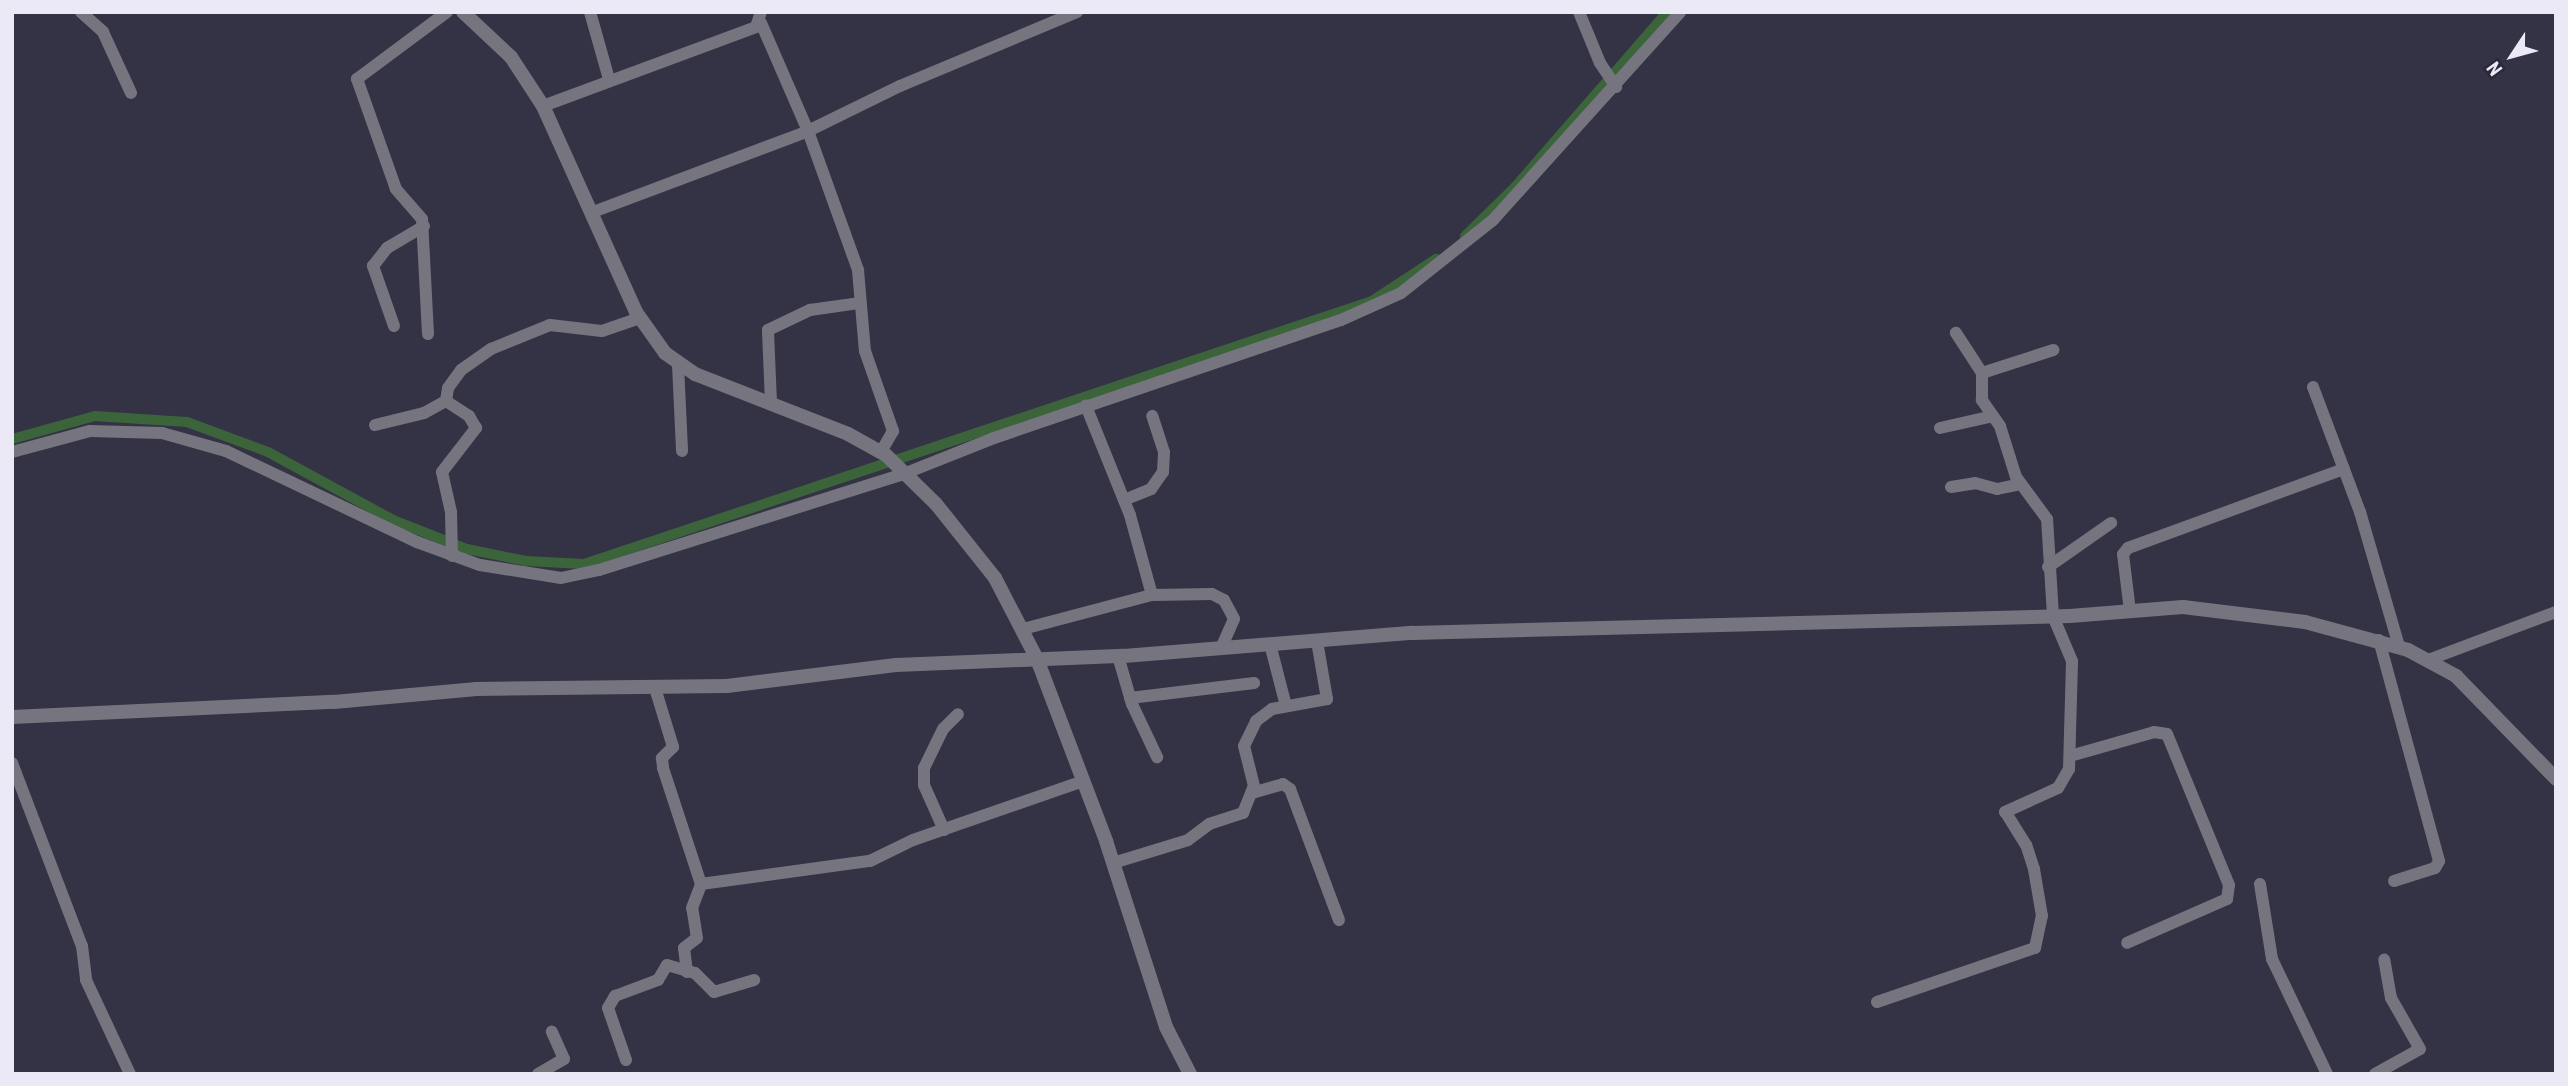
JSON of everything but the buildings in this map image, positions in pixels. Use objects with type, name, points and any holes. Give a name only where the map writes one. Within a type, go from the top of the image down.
[{"type":"street","points":[[81,12],[103,32],[131,93]]},
{"type":"street","points":[[428,334],[422,279],[424,226],[419,214],[396,189],[357,79],[447,12]]},
{"type":"street","points":[[463,12],[511,57],[543,106],[653,341],[678,365],[884,453],[977,554],[1023,629],[1037,659],[1113,863],[1166,1027],[1190,1074]]},
{"type":"street","points":[[593,212],[808,131],[900,86],[1077,12]]},
{"type":"street","points":[[1579,12],[1600,63],[1616,84]]},
{"type":"street","points":[[12,452],[90,431],[162,433],[226,451],[451,553],[520,573],[561,578],[582,575],[902,470],[1341,320],[1401,292],[1493,220],[1680,12]]},
{"type":"street","points":[[595,16],[609,79]]},
{"type":"street","points":[[543,106],[761,18],[808,131],[858,270],[865,351],[893,431],[884,453]]},
{"type":"street","points":[[394,326],[373,266],[387,248],[424,226]]},
{"type":"street","points":[[771,403],[768,330],[810,310],[859,303]]},
{"type":"street","points":[[446,401],[448,388],[461,370],[503,343],[559,323],[602,331],[640,318]]},
{"type":"street","points":[[1877,1002],[2035,948],[2042,916],[2034,869],[2026,845],[2005,812],[2058,788],[2066,780],[2070,756],[2072,661],[2053,616],[2047,519],[2021,484],[1993,416],[1982,400],[1982,373],[1956,333]]},
{"type":"street","points":[[1982,373],[2053,350]]},
{"type":"street","points":[[678,365],[682,451]]},
{"type":"street","points":[[2314,387],[2344,469],[2399,646]]},
{"type":"street","points":[[375,425],[424,413],[446,401]]},
{"type":"street","points":[[446,401],[470,416],[476,428],[442,472],[452,525],[451,553]]},
{"type":"street","points":[[1086,406],[1124,500],[1152,595]]},
{"type":"street","points":[[1124,500],[1151,489],[1163,472],[1164,452],[1152,416]]},
{"type":"street","points":[[1940,428],[1993,416]]},
{"type":"street","points":[[2130,611],[2123,554],[2128,548],[2344,469]]},
{"type":"street","points":[[1951,487],[1975,483],[1997,489],[2021,484]]},
{"type":"street","points":[[2048,567],[2110,523]]},
{"type":"street","points":[[1023,629],[1152,595],[1212,594],[1224,600],[1234,619],[1221,648]]},
{"type":"street","points":[[12,717],[334,702],[475,689],[727,686],[896,665],[1118,656],[1485,631],[2053,616],[2183,607],[2245,613],[2399,646],[2428,660],[2470,690],[2556,779]]},
{"type":"street","points":[[2428,660],[2556,612]]},
{"type":"street","points":[[2379,640],[2413,780],[2439,861],[2435,868],[2394,881]]},
{"type":"street","points":[[1113,863],[1188,840],[1209,824],[1240,815],[1252,793],[1253,780],[1244,752],[1246,739],[1265,711],[1328,699],[1317,641]]},
{"type":"street","points":[[1270,644],[1286,706]]},
{"type":"street","points":[[1118,656],[1130,698],[1157,757]]},
{"type":"street","points":[[1130,698],[1254,683]]},
{"type":"street","points":[[654,688],[673,747],[663,758],[663,768],[701,884],[692,908],[696,938],[684,948],[687,972]]},
{"type":"street","points":[[944,830],[924,785],[924,768],[943,729],[958,714]]},
{"type":"street","points":[[2070,756],[2154,732],[2167,734],[2229,885],[2227,899],[2127,943]]},
{"type":"street","points":[[12,763],[82,946],[83,972],[130,1074]]},
{"type":"street","points":[[701,884],[854,865],[1083,781]]},
{"type":"street","points":[[1252,793],[1283,784],[1290,789],[1339,920]]},
{"type":"street","points":[[2260,884],[2272,959],[2327,1074]]},
{"type":"street","points":[[2375,1074],[2420,1049],[2392,998],[2384,960]]},
{"type":"street","points":[[626,1060],[608,1008],[610,1000],[658,980],[667,965],[695,973],[715,992],[754,980]]},
{"type":"street","points":[[538,1074],[564,1059],[552,1032]]},
{"type":"waterway","points":[[1465,236],[1515,187],[1667,12]]},
{"type":"waterway","points":[[12,439],[95,416],[187,422],[268,452],[393,520],[467,549],[526,561],[584,564],[1372,301],[1436,259]]}]
